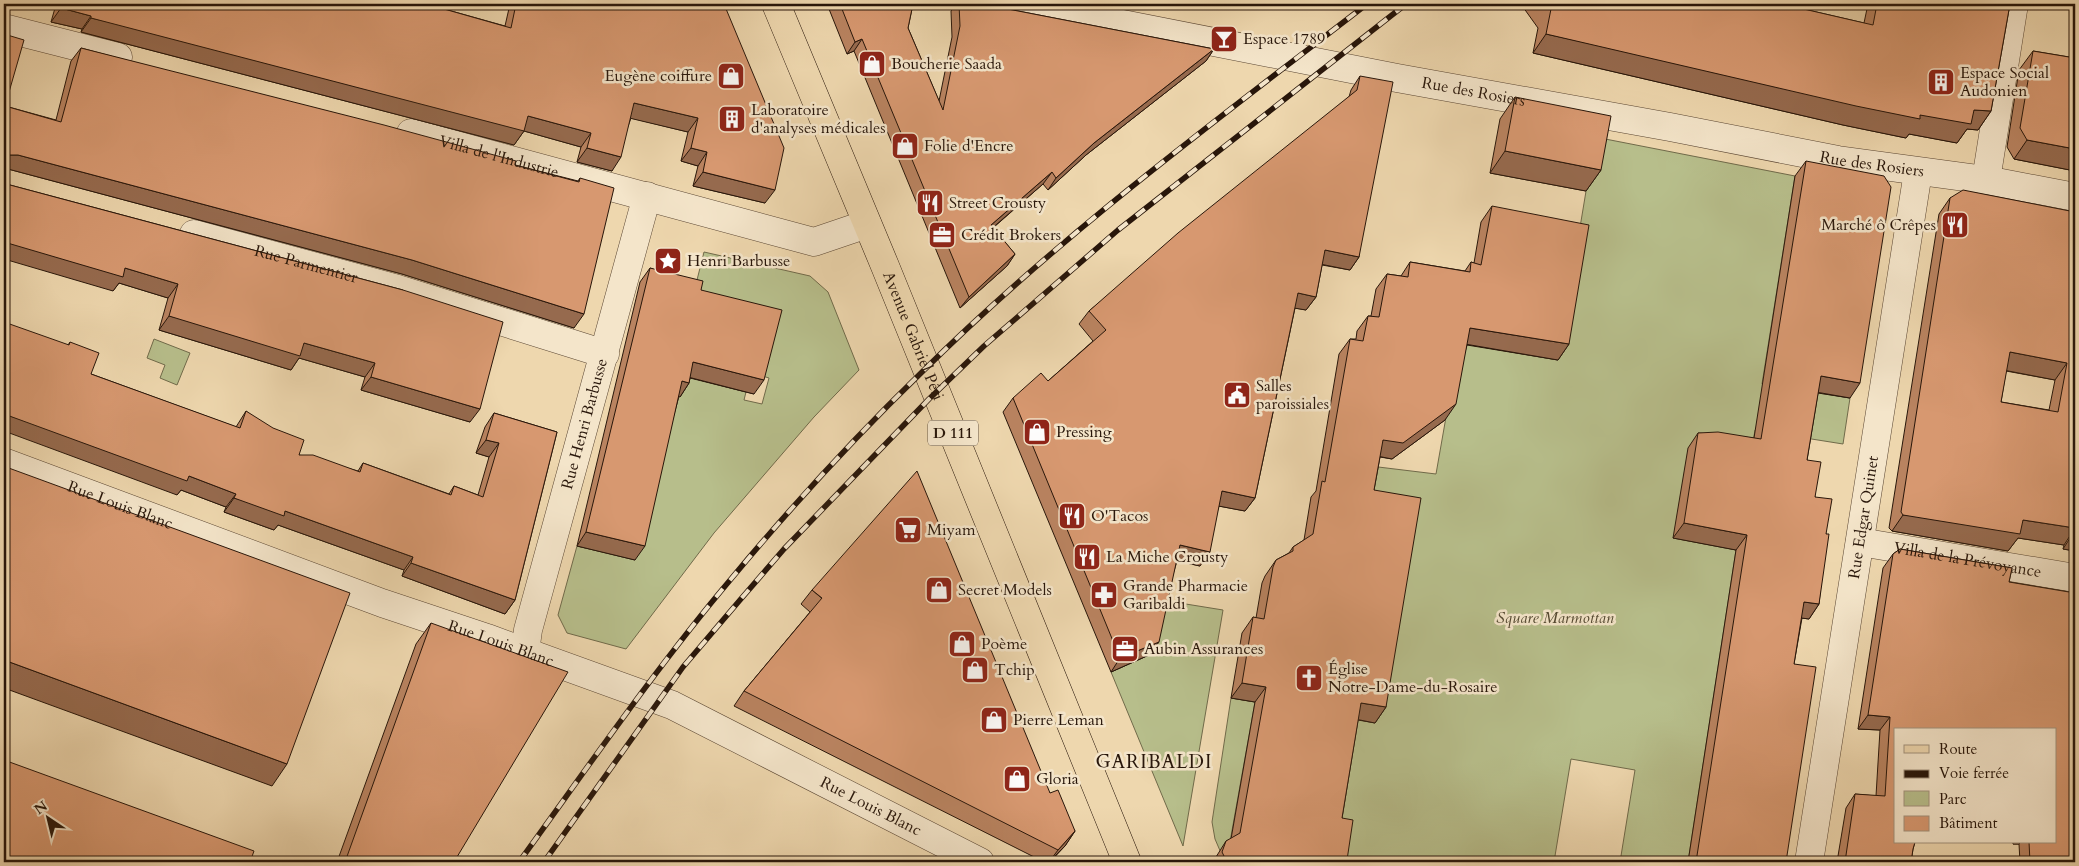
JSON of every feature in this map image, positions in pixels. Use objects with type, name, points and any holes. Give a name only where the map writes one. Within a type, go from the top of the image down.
[{"type":"main road","name":"Avenue Gabriel Péri","points":[[776,4],[1127,862]]},
{"type":"street","name":"Rue des Rosiers","points":[[1021,4],[1083,10],[1397,78],[1838,160],[1986,180],[2075,197]]},
{"type":"street","points":[[1986,180],[2014,4]]},
{"type":"street","points":[[4,28],[138,62]]},
{"type":"street","name":"Villa de l'Industrie","points":[[388,127],[814,242],[867,224]]},
{"type":"street","name":"Rue Edgar Quinet","points":[[1809,862],[1918,172]]},
{"type":"street","name":"Rue Henri Barbusse","points":[[525,652],[528,630],[647,196]]},
{"type":"street","name":"Rue Parmentier","points":[[167,228],[398,289],[605,354]]},
{"type":"street","name":"Rue Louis Blanc","points":[[4,462],[382,603],[672,705],[980,862]]},
{"type":"street","name":"Villa de la Prévoyance","points":[[1860,542],[2075,578]]},
{"type":"green space","name":"Square Marmottan","points":[[1595,137],[1795,176],[1762,384],[1850,398],[1843,444],[1755,430],[1751,454],[1721,546],[1736,550],[1688,862],[1620,862],[1635,770],[1571,759],[1554,862],[1338,862],[1331,833],[1355,504],[1370,466],[1436,474],[1459,343],[1558,360]]},
{"type":"green space","points":[[704,252],[810,276],[828,292],[859,370],[814,417],[714,533],[626,649],[567,633],[558,615],[577,546],[635,559],[684,376],[746,392],[744,400],[762,404],[769,378],[759,375],[691,304]]},
{"type":"green space","points":[[154,339],[190,353],[177,385],[160,378],[165,365],[147,358]]},
{"type":"green space","points":[[1161,600],[1223,610],[1183,846],[1111,672],[1149,655]]},
{"type":"green space","points":[[1231,698],[1255,702],[1228,853],[1221,853],[1215,839],[1212,822]]},
{"type":"building","points":[[62,4],[438,4],[437,7],[511,28],[516,4],[724,4],[784,148],[775,190],[703,172],[707,152],[691,148],[698,118],[634,103],[621,157],[587,148],[591,133],[528,116],[524,131],[91,18],[91,16],[61,8]]},
{"type":"building","points":[[840,4],[913,4],[908,28],[943,110],[960,26],[959,4],[982,4],[1214,49],[1094,143],[1056,178],[1052,172],[991,225],[1015,254],[969,297],[862,39],[855,42]]},
{"type":"building","points":[[1547,4],[1782,4],[1873,25],[1877,4],[2010,4],[1991,111],[1974,110],[1971,124],[1920,115],[1920,119],[1856,106],[1546,34],[1551,9]]},
{"type":"building","points":[[4,34],[24,40],[5,106],[61,122],[81,48],[384,125],[516,161],[515,165],[579,182],[580,178],[614,188],[584,314],[412,260],[18,155],[9,155],[4,159]]},
{"type":"building","points":[[2033,51],[2075,58],[2075,149],[2027,140],[2020,128]]},
{"type":"building","points":[[1360,76],[1393,82],[1359,257],[1325,250],[1316,297],[1298,293],[1255,498],[1222,491],[1210,552],[1180,545],[1159,642],[1120,658],[1013,398],[1041,373],[1048,381],[1106,330],[1089,311],[1178,233],[1357,90]]},
{"type":"building","points":[[1515,97],[1611,116],[1601,170],[1505,151]]},
{"type":"building","points":[[1806,161],[1884,176],[1891,187],[1860,383],[1821,376],[1807,460],[1821,462],[1815,497],[1832,499],[1826,534],[1829,534],[1819,604],[1804,602],[1794,664],[1816,667],[1786,862],[1696,862],[1747,535],[1684,523],[1698,433],[1718,432],[1761,439]]},
{"type":"building","points":[[4,182],[403,290],[503,322],[480,409],[371,377],[375,363],[304,343],[300,356],[169,316],[178,284],[125,268],[123,277],[4,242]]},
{"type":"building","points":[[1963,190],[2075,212],[2075,528],[2023,520],[2020,534],[1903,515],[1901,512],[1950,198]],"holes":[[[2010,352],[2067,363],[2058,412],[2001,402]]]},
{"type":"building","points":[[1492,206],[1589,225],[1569,344],[1470,328],[1456,404],[1403,443],[1383,440],[1374,490],[1421,498],[1386,707],[1361,703],[1342,818],[1353,820],[1347,862],[1227,862],[1222,852],[1226,841],[1240,833],[1266,687],[1242,683],[1253,617],[1264,619],[1273,567],[1276,560],[1293,551],[1293,547],[1313,534],[1322,481],[1325,482],[1350,339],[1363,341],[1368,316],[1379,317],[1387,274],[1408,277],[1410,262],[1470,272],[1471,262],[1481,265]]},
{"type":"building","points":[[650,268],[703,281],[701,290],[782,310],[764,380],[693,362],[689,383],[682,381],[645,546],[586,532]]},
{"type":"building","points":[[4,322],[69,345],[70,342],[99,353],[91,374],[240,428],[246,411],[273,428],[304,440],[299,455],[313,455],[360,472],[363,463],[451,495],[454,486],[483,497],[499,443],[486,440],[494,413],[557,432],[515,600],[411,563],[413,557],[285,511],[284,516],[234,498],[236,494],[189,476],[187,481],[4,414]]},
{"type":"building","points":[[6,467],[350,593],[287,764],[4,660],[4,472]]},
{"type":"building","points":[[917,471],[1050,793],[1058,790],[1075,831],[1058,850],[744,691],[822,598],[812,590]]},
{"type":"building","points":[[1900,549],[2012,568],[2009,582],[2075,593],[2075,862],[2030,862],[2029,844],[2056,844],[2056,728],[1894,728],[1894,844],[1914,844],[1911,862],[1845,862],[1855,794],[1885,796],[1890,717],[1868,715],[1893,554]]},
{"type":"building","points":[[431,623],[568,672],[454,862],[345,862]]},
{"type":"building","points":[[4,760],[254,851],[250,862],[4,862]]},
{"type":"railway","points":[[519,862],[622,719],[703,613],[800,499],[896,398],[973,323],[1082,228],[1195,137],[1367,4]]},
{"type":"railway","points":[[544,862],[683,667],[784,549],[929,399],[984,346],[1118,230],[1406,4]]},
{"type":"place","name":"Espace 1789","points":[[1224,39]]},
{"type":"place","name":"Boucherie Saada","points":[[872,64]]},
{"type":"place","name":"Eugène coiffure","points":[[731,76]]},
{"type":"place","name":"Espace Social Audonien","points":[[1941,82]]},
{"type":"place","name":"Laboratoire d'analyses médicales","points":[[732,119]]},
{"type":"place","name":"Folie d'Encre","points":[[905,146]]},
{"type":"place","name":"Street Crousty","points":[[930,203]]},
{"type":"place","name":"Marché ô Crêpes","points":[[1955,225]]},
{"type":"place","name":"Crédit Brokers","points":[[942,235]]},
{"type":"place","name":"Henri Barbusse","points":[[668,261]]},
{"type":"place","name":"Salles paroissiales","points":[[1237,395]]},
{"type":"place","name":"Pressing","points":[[1037,432]]},
{"type":"place","name":"O'Tacos","points":[[1072,516]]},
{"type":"place","name":"Miyam","points":[[908,530]]},
{"type":"place","name":"La Miche Crousty","points":[[1087,557]]},
{"type":"place","name":"Secret Models","points":[[939,590]]},
{"type":"place","name":"Grande Pharmacie Garibaldi","points":[[1104,595]]},
{"type":"place","name":"Poème","points":[[962,644]]},
{"type":"place","name":"Aubin Assurances","points":[[1125,649]]},
{"type":"place","name":"Tchip","points":[[975,670]]},
{"type":"place","name":"Église Notre-Dame-du-Rosaire","points":[[1309,678]]},
{"type":"place","name":"Pierre Leman","points":[[994,720]]},
{"type":"place","name":"Gloria","points":[[1017,779]]},
{"type":"district","name":"GARIBALDI","points":[[1154,762]]}]
